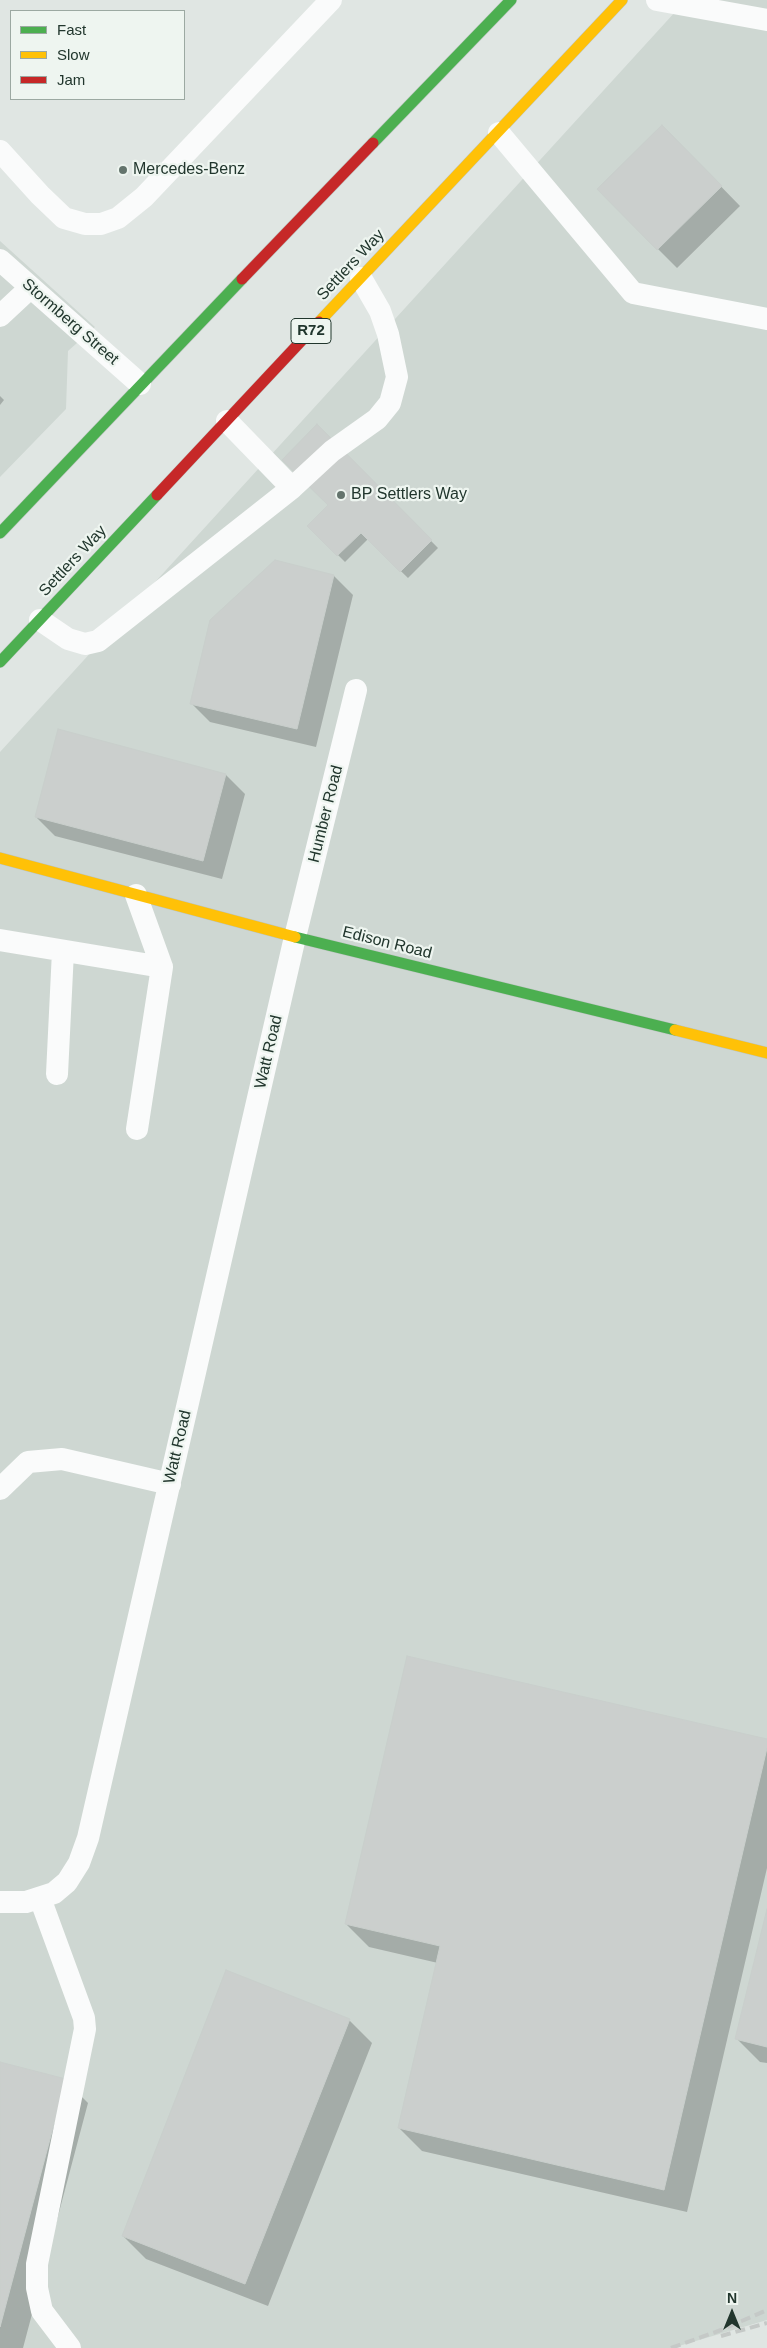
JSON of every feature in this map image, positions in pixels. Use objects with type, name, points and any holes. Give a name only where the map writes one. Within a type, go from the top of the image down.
[{"type":"main road","points":[[0,533],[140,384],[511,0]]},
{"type":"main road","name":"Settlers Way","points":[[0,662],[622,0]]},
{"type":"main road","name":"Edison Road","points":[[0,858],[295,937],[767,1053]]},
{"type":"lane","points":[[0,151],[64,218],[85,224],[101,224],[118,218],[144,197],[331,0]]},
{"type":"lane","points":[[657,0],[767,20]]},
{"type":"lane","points":[[498,132],[633,294],[767,319]]},
{"type":"lane","name":"Stormberg Street","points":[[0,260],[140,384]]},
{"type":"lane","points":[[40,620],[68,639],[85,644],[98,641],[292,488],[332,451],[377,419],[390,403],[397,377],[388,334],[380,311],[361,278]]},
{"type":"lane","points":[[0,316],[30,288]]},
{"type":"lane","points":[[227,421],[292,488]]},
{"type":"lane","name":"Humber Road","points":[[295,937],[356,690]]},
{"type":"lane","points":[[136,895],[162,967],[137,1129]]},
{"type":"lane","name":"Watt Road","points":[[0,1902],[26,1902],[54,1893],[67,1882],[79,1863],[88,1838],[295,937]]},
{"type":"lane","points":[[0,940],[162,967]]},
{"type":"lane","points":[[57,1074],[63,951]]},
{"type":"lane","points":[[0,1489],[28,1462],[62,1459],[170,1484]]},
{"type":"lane","points":[[40,1898],[84,2018],[85,2029],[37,2264],[37,2288],[42,2311],[70,2348]]},
{"type":"shaded area","points":[[686,0],[767,0],[767,2320],[672,2348],[0,2348],[0,752]]},
{"type":"shaded area","points":[[0,241],[95,327],[68,351],[66,409],[0,477]]},
{"type":"building","points":[[662,125],[722,186],[657,250],[597,189]]},
{"type":"building","points":[[317,424],[432,540],[400,572],[361,533],[337,556],[307,526],[328,505],[282,460]]},
{"type":"building","points":[[275,560],[334,575],[297,729],[190,704],[210,620]]},
{"type":"building","points":[[58,729],[226,774],[203,861],[35,817]]},
{"type":"building","points":[[407,1656],[767,1739],[767,1748],[664,2190],[398,2128],[440,1946],[345,1924]]},
{"type":"building","points":[[767,1909],[767,2047],[735,2039]]},
{"type":"building","points":[[226,1970],[350,2019],[245,2284],[122,2236]]},
{"type":"building","points":[[0,2062],[66,2079],[0,2327]]},
{"type":"railway","points":[[671,2348],[721,2330],[767,2310]]},
{"type":"railway","points":[[721,2336],[767,2323]]},
{"type":"traffic: fast","points":[[373,143],[511,0]]},
{"type":"traffic: fast","points":[[0,533],[242,279]]},
{"type":"traffic: fast","points":[[0,662],[157,495]]},
{"type":"traffic: fast","points":[[295,937],[675,1030]]},
{"type":"traffic: slow","points":[[319,322],[622,0]]},
{"type":"traffic: slow","points":[[0,858],[295,937]]},
{"type":"traffic: slow","points":[[675,1030],[767,1053]]},
{"type":"traffic: jam","points":[[242,279],[373,143]]},
{"type":"traffic: jam","points":[[157,495],[319,322]]},
{"type":"place","name":"Mercedes-Benz","points":[[123,170]]},
{"type":"place","name":"BP Settlers Way","points":[[341,495]]}]
